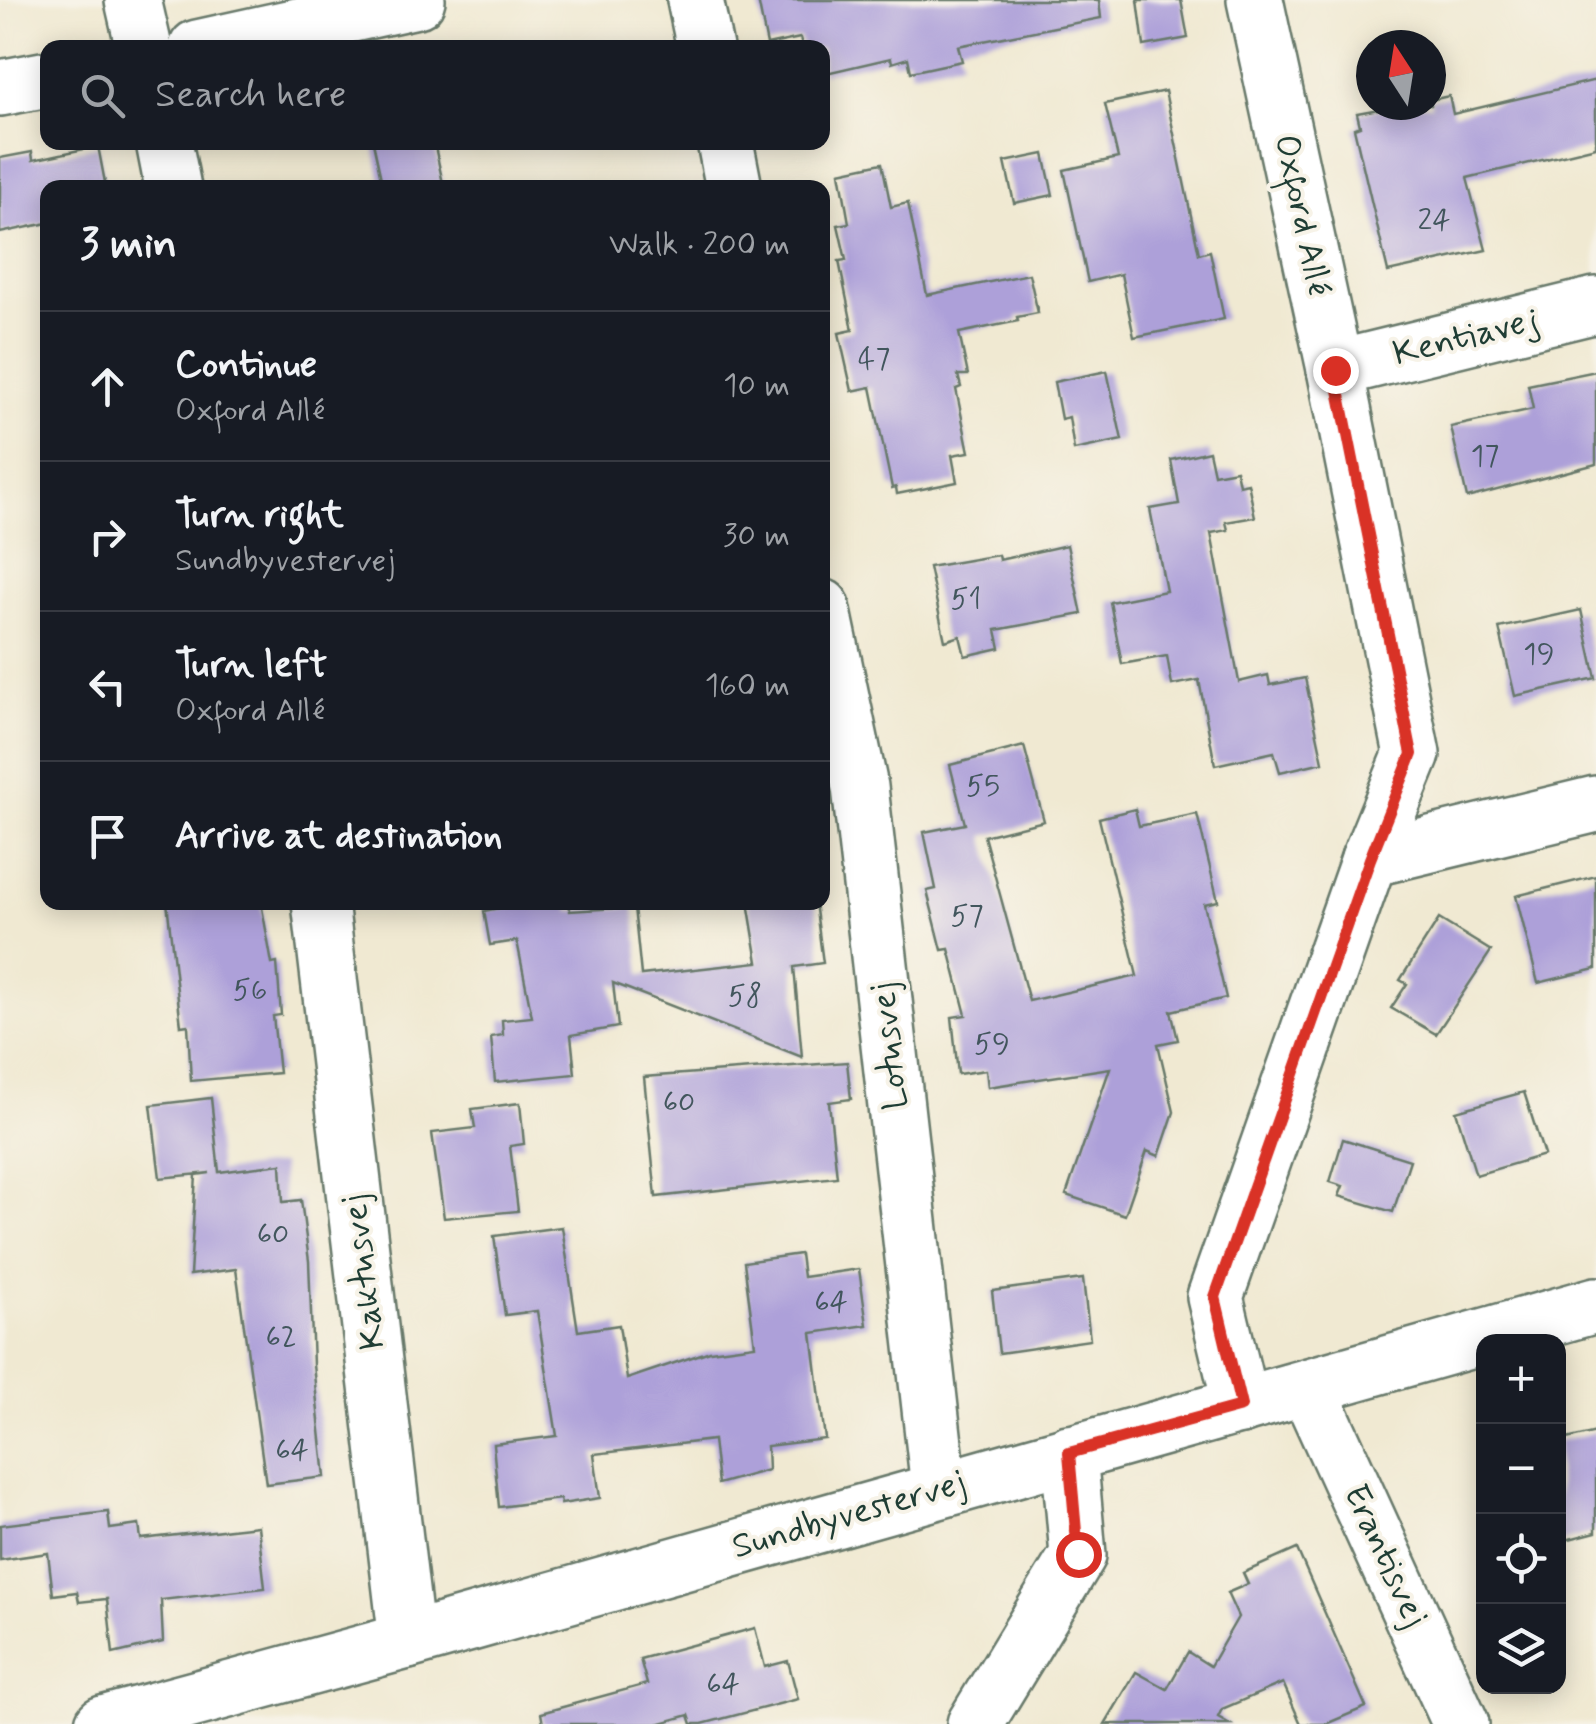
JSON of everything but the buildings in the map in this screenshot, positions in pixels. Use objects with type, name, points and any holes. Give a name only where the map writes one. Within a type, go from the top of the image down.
[{"type":"street","points":[[133,0],[142,40]]},
{"type":"street","points":[[234,40],[417,0]]},
{"type":"street","points":[[695,0],[703,40]]},
{"type":"street","name":"Oxford Allé","points":[[1241,1406],[1215,1297],[1370,859],[1412,754],[1255,0]]},
{"type":"street","points":[[0,88],[40,80]]},
{"type":"street","points":[[166,150],[171,180]]},
{"type":"street","points":[[726,150],[732,180]]},
{"type":"street","name":"Kentiavej","points":[[1335,370],[1596,305]]},
{"type":"street","name":"Lotusvej","points":[[830,645],[860,787],[939,1488]]},
{"type":"street","points":[[1370,859],[1596,804]]},
{"type":"street","name":"Kaktusvej","points":[[321,910],[407,1641]]},
{"type":"street","name":"Sundbyvestervej","points":[[102,1724],[253,1705],[407,1641],[1596,1305]]},
{"type":"street","name":"Erantisvej","points":[[1308,1388],[1462,1724]]},
{"type":"street","points":[[975,1724],[1078,1554],[1069,1453]]},
{"type":"route","points":[[1078,1554],[1069,1453],[1241,1406],[1215,1297],[1370,859],[1412,754],[1335,370]]}]
